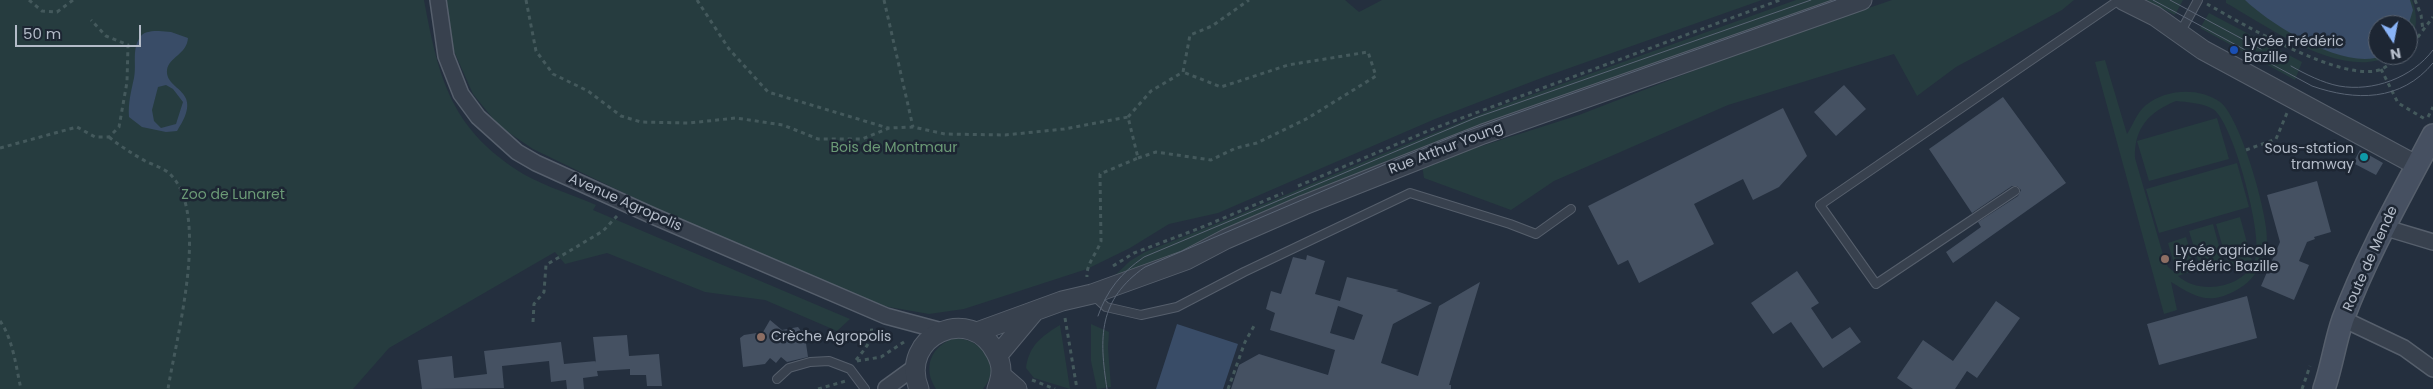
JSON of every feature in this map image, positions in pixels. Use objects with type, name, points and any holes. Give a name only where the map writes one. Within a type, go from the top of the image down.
[{"type":"main road","name":"Route de Mende","points":[[2324,389],[2343,319],[2383,227],[2416,165],[2427,127]]},
{"type":"street","name":"Avenue Agropolis","points":[[438,0],[446,56],[461,94],[478,117],[517,152],[536,163],[653,216],[899,320],[942,331]]},
{"type":"street","name":"Rue Arthur Young","points":[[977,332],[1062,301],[1090,288],[1186,260],[1226,239],[1304,205],[1483,134],[1862,0]]},
{"type":"street","points":[[2123,0],[2155,16],[2203,50],[2416,165]]},
{"type":"street","points":[[2383,227],[2433,242]]},
{"type":"street","points":[[998,355],[1036,310]]},
{"type":"street","points":[[2343,319],[2404,348],[2433,369]]},
{"type":"street","name":"Avenue Agropolis","points":[[899,320],[913,344]]},
{"type":"street","points":[[919,389],[913,344],[942,331],[959,328],[977,332],[987,338],[1002,364],[1000,383],[1022,383]]},
{"type":"street","points":[[885,388],[915,367]]},
{"type":"street","points":[[885,388],[903,389]]},
{"type":"lane","points":[[2015,191],[1876,284],[1820,205],[2119,0]]},
{"type":"lane","points":[[2180,34],[2199,0]]},
{"type":"lane","points":[[1090,288],[1106,307],[1123,313],[1141,315],[1177,307],[1244,272],[1410,193],[1536,234],[1572,209]]},
{"type":"lane","points":[[778,379],[789,368],[810,362],[829,361],[850,368],[865,389]]},
{"type":"path","points":[[29,0],[42,10],[58,12],[73,0]]},
{"type":"path","points":[[526,0],[536,51],[553,74],[588,91],[621,116],[641,122],[680,123],[736,118],[783,126],[818,139],[862,139],[889,128]]},
{"type":"path","points":[[697,0],[729,50],[768,92],[889,128],[912,127],[945,134],[1005,135],[1064,129],[1128,117],[1151,91],[1183,72],[1190,35],[1212,26],[1249,0]]},
{"type":"path","points":[[884,0],[912,127]]},
{"type":"path","points":[[2199,0],[2334,67],[2366,70],[2381,69],[2386,65]]},
{"type":"path","points":[[2415,0],[2421,15],[2423,31]]},
{"type":"path","points":[[2418,37],[2433,16]]},
{"type":"path","points":[[91,20],[106,36],[128,45],[127,82],[119,127],[108,137]]},
{"type":"path","points":[[1090,288],[1086,276],[1087,269],[1101,241],[1100,174],[1156,152],[1211,160],[1236,148],[1257,143],[1308,118],[1376,76],[1368,52],[1288,65],[1221,87],[1183,72]]},
{"type":"path","points":[[2381,69],[2398,103],[2427,127],[2433,107]]},
{"type":"path","points":[[2246,150],[2276,139],[2294,99]]},
{"type":"path","points":[[1128,117],[1138,158]]},
{"type":"path","points":[[0,148],[77,127],[95,137],[108,137],[125,150],[170,174],[186,200],[190,237],[188,280],[168,389]]},
{"type":"path","points":[[533,322],[534,304],[544,292],[546,265],[603,231],[619,214]]},
{"type":"path","points":[[1062,301],[1077,389]]},
{"type":"path","points":[[840,383],[870,342],[872,332],[869,318]]},
{"type":"path","points":[[0,321],[5,328],[11,347],[21,389]]},
{"type":"path","points":[[1228,389],[1245,342],[1254,326]]},
{"type":"path","points":[[856,361],[881,357],[913,344]]},
{"type":"path","points":[[1022,383],[1054,389]]},
{"type":"green space","name":"Zoo de Lunaret","points":[[0,0],[424,0],[436,55],[452,101],[464,121],[480,140],[500,158],[533,179],[596,205],[593,210],[850,319],[837,331],[765,300],[705,292],[607,253],[565,264],[555,252],[389,348],[353,389],[0,389]]},
{"type":"green space","name":"Bois de Montmaur","points":[[446,0],[1345,0],[1359,12],[1382,0],[1762,0],[1544,77],[1435,119],[1218,213],[1169,224],[1130,248],[1087,269],[964,309],[929,314],[883,306],[655,208],[533,149],[499,126],[473,94],[453,49]]},
{"type":"green space","points":[[1796,0],[1849,0],[1108,282],[1130,261],[1145,252],[1370,159],[1503,105]]},
{"type":"green space","points":[[1892,0],[2074,0],[2062,10],[1956,67],[1917,96],[1894,54],[1728,105],[1554,181],[1511,210],[1424,178],[1422,165],[1579,115],[1763,44]]},
{"type":"green space","points":[[2146,0],[2183,0],[2175,15]]},
{"type":"green space","points":[[2226,0],[2412,0],[2416,15],[2368,15],[2368,62],[2351,62],[2329,57],[2307,48],[2284,37],[2226,3]]},
{"type":"green space","points":[[2209,13],[2302,62],[2295,80],[2200,28]]},
{"type":"green space","points":[[2105,60],[2127,134],[2146,105],[2173,93],[2193,92],[2212,97],[2220,102],[2228,111],[2236,126],[2252,168],[2263,211],[2267,241],[2264,257],[2257,271],[2240,288],[2224,296],[2208,298],[2194,295],[2171,282],[2177,310],[2164,314],[2095,62]],"holes":[[[2176,101],[2209,107],[2221,118],[2237,155],[2250,202],[2255,225],[2256,256],[2251,267],[2244,275],[2234,282],[2222,286],[2198,286],[2178,276],[2196,270],[2186,237],[2168,243],[2177,274],[2168,267],[2135,158],[2137,138],[2145,122],[2158,110]]]},
{"type":"green space","points":[[2217,118],[2229,159],[2149,181],[2137,141]]},
{"type":"green space","points":[[2237,163],[2249,207],[2159,233],[2146,189]]},
{"type":"green space","points":[[2240,217],[2252,261],[2229,268],[2216,224]]},
{"type":"green space","points":[[2213,224],[2225,268],[2202,274],[2189,231]]},
{"type":"green space","points":[[1091,324],[1109,332],[1108,348],[1111,387],[1097,389],[1091,361]]},
{"type":"green space","points":[[1060,325],[1070,389],[1034,378],[1026,368],[1033,347]]},
{"type":"green space","points":[[954,338],[964,339],[973,343],[986,354],[990,362],[991,371],[989,380],[983,389],[936,389],[930,373],[931,359],[940,346]]},
{"type":"water","points":[[2245,0],[2410,0],[2413,10],[2411,15],[2368,15],[2368,59],[2350,58],[2310,44],[2272,22]]},
{"type":"water","points":[[157,31],[171,32],[188,38],[185,48],[171,62],[167,70],[168,77],[186,99],[185,117],[177,131],[166,132],[142,127],[129,117],[129,102],[135,73],[136,46],[143,34]],"holes":[[[166,85],[173,89],[183,102],[176,124],[161,128],[154,121],[152,110],[158,87]]]},
{"type":"water","points":[[1177,324],[1238,344],[1223,389],[1156,389]]},
{"type":"building","points":[[1844,85],[1866,109],[1836,136],[1814,112]]},
{"type":"building","points":[[2003,97],[2066,183],[1953,263],[1946,252],[1981,227],[1978,222],[2018,196],[2021,190],[2017,186],[2012,186],[1972,213],[1929,149]]},
{"type":"building","points":[[1783,108],[1807,156],[1779,187],[1753,200],[1743,179],[1694,204],[1714,244],[1639,283],[1628,260],[1618,265],[1588,206]]},
{"type":"building","name":"Sous-station tramway","points":[[2360,150],[2383,163],[2376,175],[2353,163]]},
{"type":"building","points":[[2317,181],[2331,232],[2314,237],[2315,239],[2307,242],[2299,261],[2309,265],[2294,300],[2261,286],[2280,242],[2267,195]]},
{"type":"building","points":[[1307,255],[1325,261],[1315,294],[1340,301],[1347,277],[1399,290],[1396,291],[1432,303],[1393,324],[1381,363],[1418,376],[1439,306],[1480,282],[1449,385],[1451,385],[1451,389],[1231,389],[1239,365],[1259,354],[1328,375],[1335,350],[1270,330],[1275,313],[1266,309],[1271,291],[1281,294],[1293,257],[1306,260]],"holes":[[[1338,306],[1363,315],[1354,340],[1330,333]]]},
{"type":"building","points":[[1797,271],[1819,303],[1811,308],[1832,339],[1850,327],[1861,342],[1823,368],[1791,322],[1773,334],[1751,303]]},
{"type":"building","points":[[2247,296],[2257,338],[2159,365],[2147,324]]},
{"type":"building","points":[[1996,301],[2020,318],[1977,378],[1967,371],[1955,389],[1913,389],[1897,378],[1923,340],[1953,361]]},
{"type":"building","points":[[770,320],[782,330],[798,327],[801,331],[804,330],[808,357],[787,362],[781,357],[776,363],[770,358],[765,364],[743,367],[740,338],[744,335],[763,332]]},
{"type":"building","points":[[627,335],[629,356],[659,354],[662,386],[647,386],[646,375],[630,375],[630,369],[597,371],[598,376],[583,378],[584,389],[567,389],[566,380],[551,382],[549,361],[502,366],[504,388],[422,389],[418,360],[452,356],[454,378],[487,374],[484,351],[561,342],[564,364],[596,361],[593,337]]},
{"type":"tram line","points":[[1098,316],[1110,290],[1128,269],[1144,257],[1475,118],[1811,0]]},
{"type":"tram line","points":[[1107,389],[1103,353],[1105,321],[1110,306],[1118,293],[1145,267],[1464,132],[1836,0]]},
{"type":"tram line","points":[[2153,0],[2312,86],[2328,91],[2361,96],[2377,95],[2407,85],[2420,76],[2433,63]]},
{"type":"tram line","points":[[2170,0],[2261,49]]},
{"type":"tram line","points":[[2291,66],[2333,85],[2365,87],[2391,81],[2403,75],[2424,60],[2433,50]]},
{"type":"place","name":"Lycée Frédéric Bazille","points":[[2234,50]]},
{"type":"place","name":"Sous-station tramway","points":[[2364,157]]},
{"type":"place","name":"Lycée agricole Frédéric Bazille","points":[[2165,259]]},
{"type":"place","name":"Crèche Agropolis","points":[[761,337]]}]
